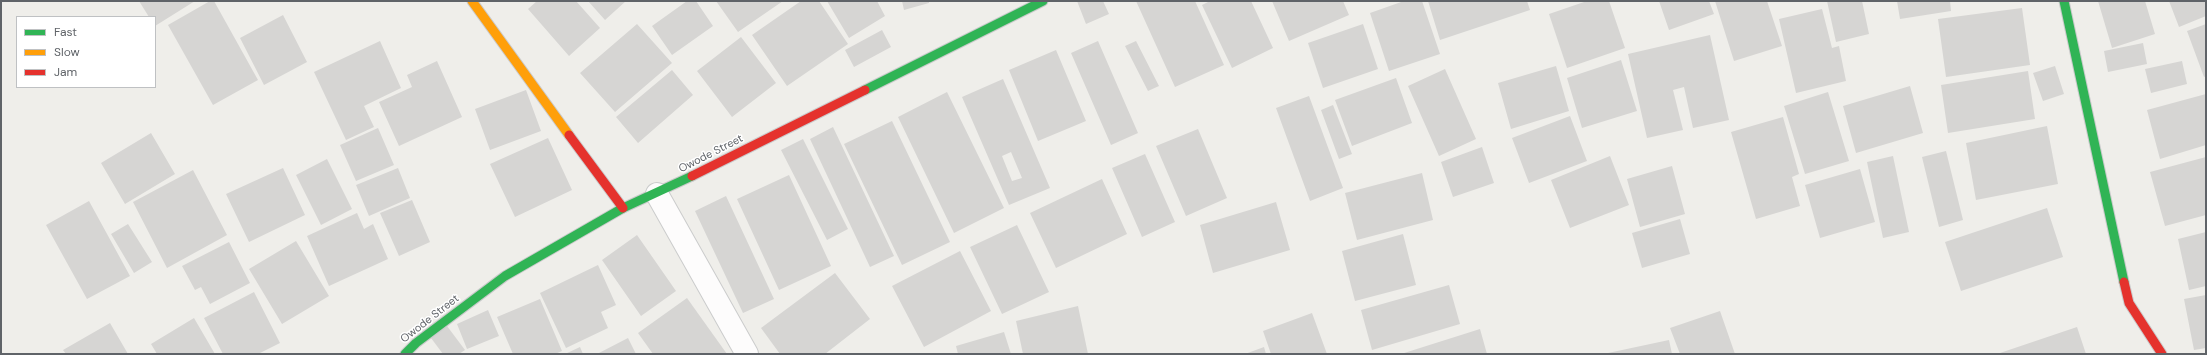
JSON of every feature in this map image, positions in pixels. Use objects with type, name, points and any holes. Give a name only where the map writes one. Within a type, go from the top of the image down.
[{"type":"street","points":[[472,1],[623,208]]},
{"type":"street","name":"Owode Street","points":[[405,354],[416,343],[505,276],[623,208],[657,194],[1043,1]]},
{"type":"street","points":[[2064,1],[2129,303],[2162,354]]},
{"type":"street","points":[[657,194],[747,354]]},
{"type":"building","points":[[139,1],[195,1],[156,25],[156,16],[148,16]]},
{"type":"building","points":[[210,1],[214,1],[258,80],[213,105],[168,25]]},
{"type":"building","points":[[537,1],[576,1],[600,28],[569,56],[528,9]]},
{"type":"building","points":[[588,1],[626,1],[605,20]]},
{"type":"building","points":[[687,1],[696,1],[713,26],[672,55],[652,26]]},
{"type":"building","points":[[716,1],[783,1],[738,32]]},
{"type":"building","points":[[801,1],[819,1],[848,44],[787,86],[752,35]]},
{"type":"building","points":[[827,1],[877,1],[885,16],[849,38]]},
{"type":"building","points":[[902,1],[929,1],[929,3],[904,10]]},
{"type":"building","points":[[1077,1],[1103,1],[1109,14],[1086,24]]},
{"type":"building","points":[[1136,1],[1195,1],[1224,65],[1175,87]]},
{"type":"building","points":[[1210,1],[1251,1],[1273,48],[1232,68],[1202,5]]},
{"type":"building","points":[[1272,1],[1343,1],[1349,15],[1289,41]]},
{"type":"building","points":[[1404,1],[1422,1],[1440,54],[1389,71],[1370,13]]},
{"type":"building","points":[[1428,1],[1527,1],[1530,10],[1440,40]]},
{"type":"building","points":[[1587,1],[1609,1],[1625,48],[1567,68],[1549,14]]},
{"type":"building","points":[[1659,1],[1709,1],[1714,14],[1669,30]]},
{"type":"building","points":[[1715,1],[1767,1],[1782,46],[1734,61]]},
{"type":"building","points":[[1827,1],[1862,1],[1869,34],[1836,42]]},
{"type":"building","points":[[1897,1],[1950,1],[1951,11],[1900,19]]},
{"type":"building","points":[[2098,1],[2145,1],[2155,34],[2112,48]]},
{"type":"building","points":[[2169,1],[2206,1],[2206,16],[2179,27]]},
{"type":"building","points":[[2022,8],[2030,65],[1946,77],[1938,19]]},
{"type":"building","points":[[1822,9],[1832,48],[1839,46],[1846,81],[1796,93],[1779,19]]},
{"type":"building","points":[[283,15],[307,62],[264,85],[240,38]]},
{"type":"building","points":[[637,24],[672,63],[615,112],[580,73]]},
{"type":"building","points":[[1363,24],[1378,69],[1323,88],[1308,43]]},
{"type":"building","points":[[2206,24],[2206,76],[2204,77],[2187,31]]},
{"type":"building","points":[[882,30],[891,47],[854,67],[845,50]]},
{"type":"building","points":[[1710,35],[1729,120],[1693,128],[1684,87],[1673,90],[1683,130],[1647,138],[1628,54]]},
{"type":"building","points":[[741,37],[776,83],[732,117],[697,71]]},
{"type":"building","points":[[380,41],[401,88],[364,106],[374,127],[346,140],[314,72]]},
{"type":"building","points":[[1098,41],[1138,133],[1111,145],[1071,53]]},
{"type":"building","points":[[1136,41],[1159,86],[1148,91],[1125,46]]},
{"type":"building","points":[[2143,43],[2147,64],[2108,72],[2104,51]]},
{"type":"building","points":[[1056,50],[1086,121],[1038,141],[1009,70]]},
{"type":"building","points":[[1621,60],[1637,111],[1582,128],[1567,78]]},
{"type":"building","points":[[437,61],[462,117],[399,146],[379,102],[412,87],[407,75]]},
{"type":"building","points":[[2182,61],[2187,84],[2151,93],[2145,69]]},
{"type":"building","points":[[1556,66],[1569,111],[1511,129],[1498,83]]},
{"type":"building","points":[[2055,66],[2064,94],[2043,101],[2033,73]]},
{"type":"building","points":[[1445,69],[1476,139],[1439,156],[1408,86]]},
{"type":"building","points":[[672,70],[693,95],[638,143],[616,117]]},
{"type":"building","points":[[2028,71],[2035,119],[1948,133],[1941,85]]},
{"type":"building","points":[[1396,78],[1412,123],[1352,146],[1335,100]]},
{"type":"building","points":[[1003,79],[1050,188],[1009,205],[962,97]],"holes":[[[1011,152],[1022,178],[1012,181],[1002,156]]]},
{"type":"building","points":[[1910,86],[1923,133],[1856,153],[1843,106]]},
{"type":"building","points":[[526,90],[541,131],[490,150],[475,109]]},
{"type":"building","points":[[947,92],[1004,208],[954,233],[898,117]]},
{"type":"building","points":[[1828,92],[1849,161],[1805,174],[1784,106]]},
{"type":"building","points":[[2206,94],[2206,145],[2160,159],[2147,110]]},
{"type":"building","points":[[1309,96],[1343,188],[1310,201],[1276,108]]},
{"type":"building","points":[[1333,105],[1352,154],[1339,159],[1321,110]]},
{"type":"building","points":[[1570,116],[1587,161],[1529,183],[1512,138]]},
{"type":"building","points":[[1783,117],[1799,174],[1792,177],[1800,206],[1756,219],[1731,132]]},
{"type":"building","points":[[892,121],[950,242],[902,265],[844,144]]},
{"type":"building","points":[[2047,126],[2058,184],[1976,200],[1966,143]]},
{"type":"building","points":[[833,127],[894,256],[870,267],[810,139]]},
{"type":"building","points":[[378,128],[394,165],[356,181],[340,145]]},
{"type":"building","points":[[1198,129],[1227,198],[1186,216],[1156,146]]},
{"type":"building","points":[[151,133],[175,174],[125,204],[101,163]]},
{"type":"building","points":[[548,138],[572,190],[515,217],[490,164]]},
{"type":"building","points":[[803,139],[848,229],[827,240],[781,150]]},
{"type":"building","points":[[1482,147],[1494,183],[1453,197],[1441,162]]},
{"type":"building","points":[[1946,151],[1963,220],[1939,227],[1922,157]]},
{"type":"building","points":[[1145,154],[1175,222],[1142,237],[1112,168]]},
{"type":"building","points":[[1610,156],[1629,205],[1570,228],[1551,180]]},
{"type":"building","points":[[1893,156],[1909,232],[1883,238],[1867,162]]},
{"type":"building","points":[[2206,157],[2206,215],[2165,226],[2150,172]]},
{"type":"building","points":[[327,159],[352,209],[321,225],[296,175]]},
{"type":"building","points":[[1672,166],[1685,214],[1640,227],[1627,179]]},
{"type":"building","points":[[283,168],[305,215],[249,242],[226,194]]},
{"type":"building","points":[[398,168],[410,198],[369,216],[356,185]]},
{"type":"building","points":[[1860,169],[1875,222],[1820,238],[1805,185]]},
{"type":"building","points":[[193,170],[227,235],[167,268],[133,202]]},
{"type":"building","points":[[1422,173],[1433,220],[1357,240],[1345,193]]},
{"type":"building","points":[[789,175],[831,266],[779,290],[737,199]]},
{"type":"building","points":[[1102,179],[1127,234],[1056,268],[1030,213]]},
{"type":"building","points":[[726,196],[774,299],[743,313],[695,211]]},
{"type":"building","points":[[412,200],[430,242],[399,256],[380,213]]},
{"type":"building","points":[[89,201],[130,276],[87,299],[46,225]]},
{"type":"building","points":[[1276,202],[1290,250],[1213,273],[1200,225]]},
{"type":"building","points":[[2047,208],[2063,257],[1961,291],[1945,242]]},
{"type":"building","points":[[357,213],[364,229],[373,224],[388,259],[329,286],[307,236]]},
{"type":"building","points":[[1680,219],[1690,254],[1642,268],[1632,233]]},
{"type":"building","points":[[128,224],[152,262],[134,273],[111,234]]},
{"type":"building","points":[[1017,225],[1049,292],[1002,314],[970,247]]},
{"type":"building","points":[[2206,232],[2206,286],[2189,290],[2178,239]]},
{"type":"building","points":[[1403,234],[1416,285],[1355,301],[1342,251]]},
{"type":"building","points":[[637,235],[676,291],[641,316],[602,260]]},
{"type":"building","points":[[296,241],[329,296],[282,324],[249,269]]},
{"type":"building","points":[[229,242],[250,283],[210,304],[201,287],[195,290],[182,266]]},
{"type":"building","points":[[960,251],[991,311],[924,347],[892,286]]},
{"type":"building","points":[[598,265],[616,305],[601,312],[608,328],[566,348],[540,293]]},
{"type":"building","points":[[835,273],[870,319],[825,354],[780,354],[761,328]]},
{"type":"building","points":[[1449,285],[1460,324],[1372,350],[1361,310]]},
{"type":"building","points":[[254,292],[280,343],[258,354],[223,354],[204,318]]},
{"type":"building","points":[[2206,295],[2206,348],[2194,350],[2184,299]]},
{"type":"building","points":[[687,298],[727,354],[653,354],[638,333]]},
{"type":"building","points":[[540,299],[562,351],[555,354],[513,354],[497,317]]},
{"type":"building","points":[[1078,306],[1088,354],[1023,354],[1016,321]]},
{"type":"building","points":[[488,310],[499,336],[467,349],[457,324]]},
{"type":"building","points":[[1720,311],[1735,354],[1680,354],[1670,328]]},
{"type":"building","points":[[1312,313],[1327,354],[1271,354],[1263,331]]},
{"type":"building","points":[[194,318],[215,354],[157,354],[151,344]]},
{"type":"building","points":[[110,323],[128,354],[66,354],[63,350]]},
{"type":"building","points":[[447,326],[465,350],[459,354],[443,354],[431,338]]},
{"type":"building","points":[[2077,327],[2086,354],[1997,354]]},
{"type":"building","points":[[1480,329],[1487,354],[1401,354]]},
{"type":"building","points":[[1004,332],[1011,354],[958,354],[956,346]]},
{"type":"building","points":[[628,338],[636,354],[597,354]]},
{"type":"building","points":[[1669,340],[1672,354],[1608,354],[1608,353]]},
{"type":"building","points":[[580,347],[583,354],[565,354]]},
{"type":"building","points":[[1264,347],[1266,354],[1245,354]]},
{"type":"traffic: fast","points":[[865,90],[1043,1]]},
{"type":"traffic: fast","points":[[2064,1],[2124,282]]},
{"type":"traffic: fast","points":[[405,354],[416,343],[505,276],[623,208],[692,176]]},
{"type":"traffic: slow","points":[[472,1],[569,135]]},
{"type":"traffic: jam","points":[[692,176],[865,90]]},
{"type":"traffic: jam","points":[[569,135],[623,208]]},
{"type":"traffic: jam","points":[[2124,282],[2129,303],[2162,354]]}]
